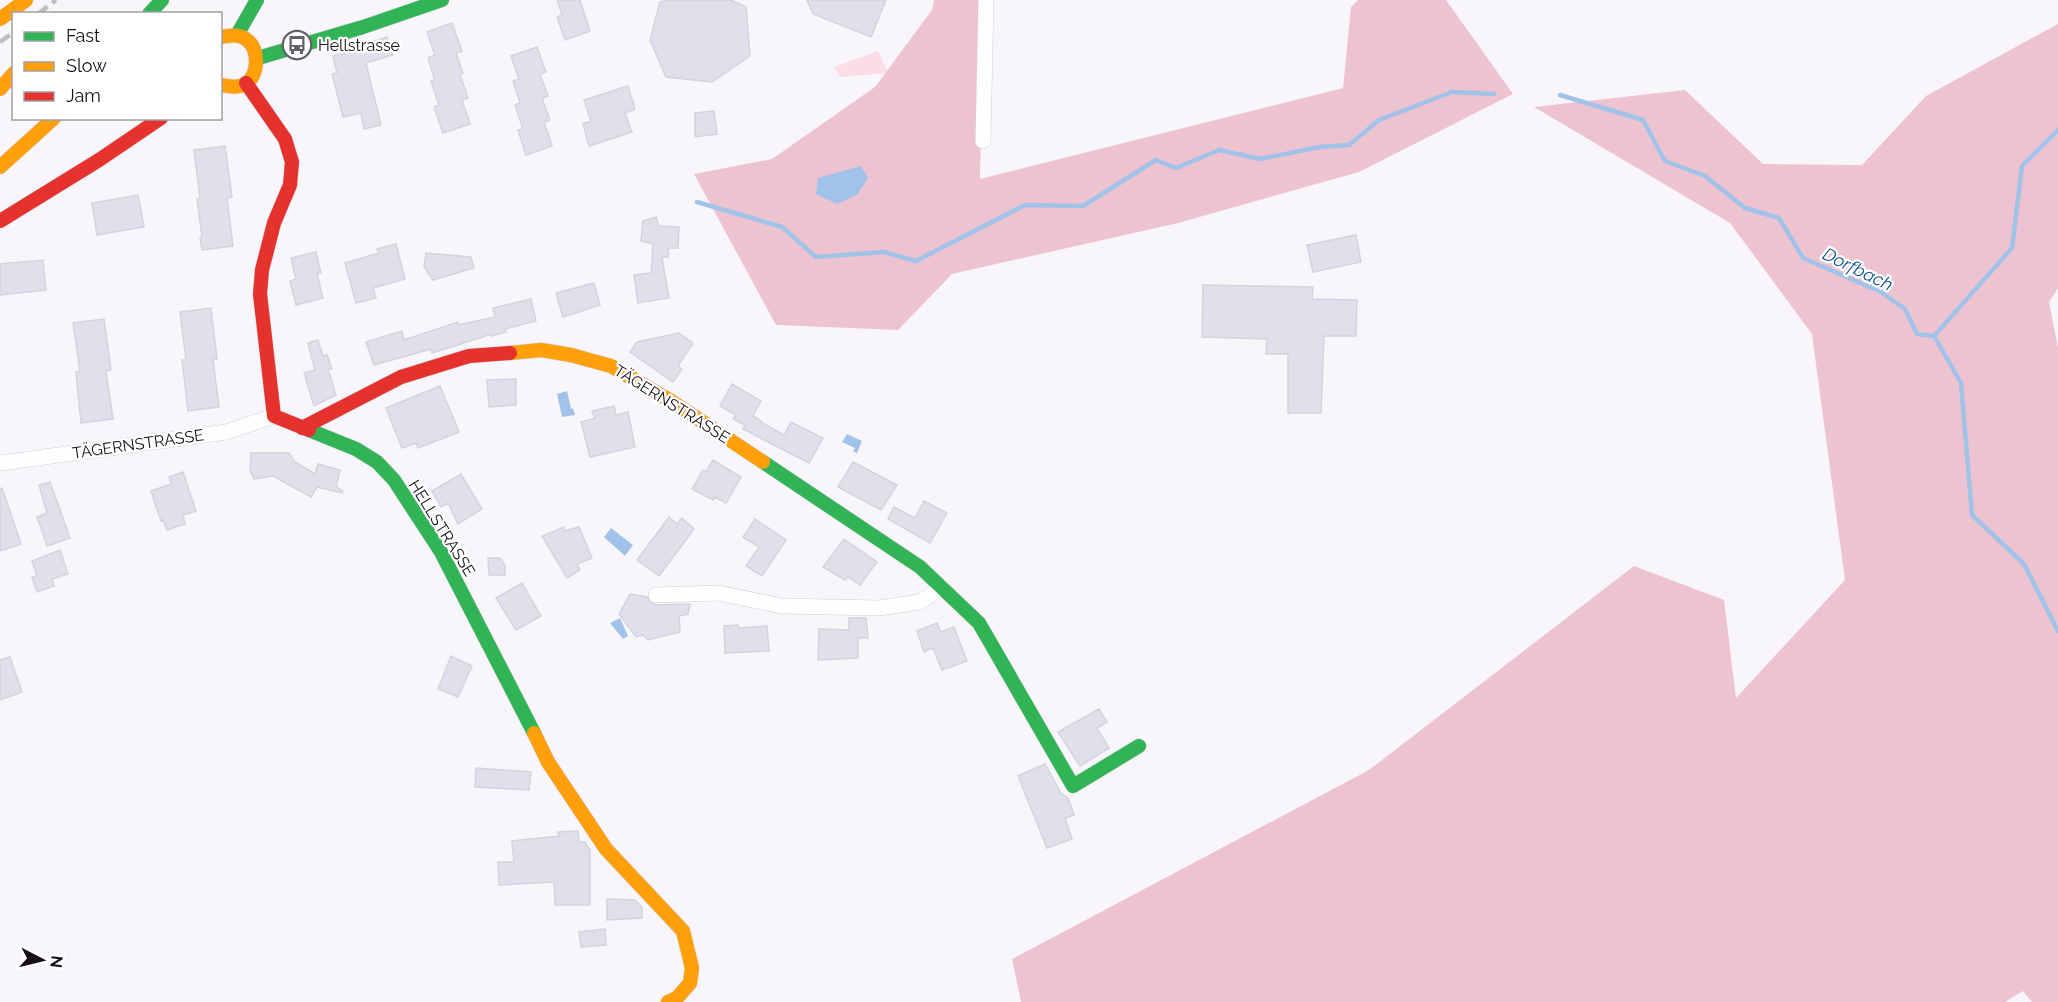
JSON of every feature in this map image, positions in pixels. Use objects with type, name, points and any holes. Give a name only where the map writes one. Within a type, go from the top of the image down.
[{"type":"main road","points":[[0,19],[26,0]]},
{"type":"main road","points":[[237,35],[256,0]]},
{"type":"main road","points":[[258,58],[363,27],[442,0]]},
{"type":"main road","points":[[222,37],[237,35],[249,41],[258,58],[256,70],[246,83],[236,87],[222,85]]},
{"type":"main road","points":[[0,89],[12,76]]},
{"type":"main road","points":[[246,83],[285,139],[292,162],[290,185],[274,223],[262,270],[260,294],[274,416]]},
{"type":"main road","points":[[0,151],[34,120]]},
{"type":"main road","points":[[0,167],[52,120]]},
{"type":"main road","points":[[0,221],[99,160],[158,120]]},
{"type":"main road","name":"TÄGERNSTRASSE","points":[[302,428],[401,377],[469,356],[541,350],[571,355],[611,366],[671,401],[920,567],[979,623],[1073,786],[1139,746]]},
{"type":"main road","name":"HELLSTRASSE","points":[[274,416],[356,449],[377,462],[393,480],[441,552],[548,762],[606,849],[683,931],[692,968],[690,983],[677,998],[668,1002]]},
{"type":"street","points":[[983,141],[986,0]]},
{"type":"street","name":"TÄGERNSTRASSE","points":[[0,463],[226,432],[274,416]]},
{"type":"street","points":[[656,595],[719,593],[782,606],[879,608],[920,602],[942,587]]},
{"type":"shaded area","points":[[934,0],[983,0],[980,179],[1343,88],[1351,7],[1358,0],[1446,0],[1513,94],[1359,172],[1178,223],[952,274],[898,330],[776,325],[694,174],[772,159],[875,87],[932,10]]},
{"type":"shaded area","points":[[2058,24],[2058,288],[2049,302],[2058,348],[2058,1002],[2032,1002],[2023,991],[2005,1002],[1021,1002],[1012,959],[1369,770],[1634,566],[1724,600],[1736,698],[1845,580],[1812,334],[1730,223],[1534,107],[1685,90],[1763,164],[1862,165],[1926,96]]},
{"type":"shaded area","points":[[878,51],[888,73],[840,77],[834,67]]},
{"type":"water","points":[[861,166],[868,178],[857,195],[837,204],[816,194],[818,178]]},
{"type":"water","points":[[567,391],[571,409],[573,408],[575,415],[562,417],[557,394]]},
{"type":"water","points":[[847,434],[862,441],[857,453],[853,451],[855,448],[842,442]]},
{"type":"water","points":[[611,528],[633,545],[625,556],[604,537]]},
{"type":"water","points":[[620,618],[628,636],[623,639],[610,623]]},
{"type":"building","points":[[557,0],[580,0],[590,31],[565,40],[557,17],[562,15]]},
{"type":"building","points":[[731,0],[746,7],[750,56],[712,82],[666,77],[650,40],[660,2]]},
{"type":"building","points":[[807,0],[886,0],[871,37],[813,14]]},
{"type":"building","points":[[452,23],[462,51],[456,53],[468,98],[462,100],[470,124],[443,133],[434,107],[439,105],[431,81],[435,80],[428,58],[435,55],[427,32]]},
{"type":"building","points":[[387,37],[393,55],[366,63],[381,125],[364,129],[361,113],[343,117],[332,74],[337,73],[333,56],[373,46],[372,42]]},
{"type":"building","points":[[537,47],[546,72],[540,74],[548,96],[542,98],[550,120],[544,122],[552,146],[526,155],[518,130],[523,129],[515,105],[520,103],[513,81],[519,79],[511,56]]},
{"type":"building","points":[[628,86],[635,109],[625,113],[632,132],[589,146],[583,124],[591,121],[584,100]]},
{"type":"building","points":[[714,111],[717,134],[695,137],[695,113]]},
{"type":"building","points":[[225,146],[232,197],[227,198],[233,246],[202,250],[197,199],[200,198],[194,150]]},
{"type":"building","points":[[138,195],[144,227],[97,235],[92,203]]},
{"type":"building","points":[[656,217],[659,226],[679,227],[678,248],[669,248],[668,257],[662,257],[669,298],[638,303],[634,275],[651,273],[653,244],[641,241],[643,221]]},
{"type":"building","points":[[1356,235],[1361,262],[1313,272],[1307,245]]},
{"type":"building","points":[[396,244],[405,279],[373,288],[376,298],[356,303],[345,263],[379,253],[377,249]]},
{"type":"building","points":[[316,252],[321,273],[317,274],[323,298],[296,305],[290,281],[296,279],[291,258]]},
{"type":"building","points":[[426,253],[471,257],[474,268],[433,280],[424,266]]},
{"type":"building","points":[[43,260],[46,290],[0,295],[0,264]]},
{"type":"building","points":[[594,283],[600,305],[563,317],[556,293]]},
{"type":"building","points":[[1203,285],[1313,287],[1312,299],[1357,300],[1356,336],[1324,336],[1321,413],[1288,413],[1288,354],[1266,354],[1267,339],[1202,337]]},
{"type":"building","points":[[531,299],[536,321],[432,353],[431,349],[374,365],[366,342],[402,331],[404,340],[458,322],[458,325],[495,317],[493,308]]},
{"type":"building","points":[[211,308],[217,359],[213,359],[219,407],[188,411],[182,360],[186,360],[180,312]]},
{"type":"building","points":[[104,319],[111,370],[106,371],[113,419],[81,423],[76,372],[80,371],[73,323]]},
{"type":"building","points":[[679,333],[693,343],[678,366],[682,369],[673,382],[630,352],[637,342]]},
{"type":"building","points":[[318,340],[323,356],[327,355],[332,369],[328,369],[336,395],[314,406],[304,373],[315,370],[308,343]]},
{"type":"building","points":[[516,379],[516,405],[489,407],[487,380]]},
{"type":"building","points":[[732,384],[761,401],[753,416],[761,422],[784,435],[791,422],[823,438],[809,463],[743,429],[745,425],[733,419],[736,415],[720,406]]},
{"type":"building","points":[[440,386],[459,432],[418,448],[416,443],[402,448],[386,408]]},
{"type":"building","points":[[614,406],[616,415],[628,412],[635,447],[590,457],[581,422],[595,418],[592,411]]},
{"type":"building","points":[[251,453],[289,453],[295,462],[315,474],[318,464],[340,470],[336,487],[343,491],[342,493],[317,487],[311,497],[273,476],[254,479],[250,470]]},
{"type":"building","points":[[713,460],[741,477],[726,503],[715,497],[713,500],[692,489],[703,470],[706,472]]},
{"type":"building","points":[[853,462],[897,485],[881,510],[838,487]]},
{"type":"building","points":[[183,472],[196,511],[183,515],[185,524],[167,530],[163,520],[161,521],[151,491],[171,484],[169,477]]},
{"type":"building","points":[[461,474],[482,509],[458,524],[448,503],[441,507],[432,491]]},
{"type":"building","points":[[50,482],[70,538],[47,546],[37,517],[47,513],[39,485]]},
{"type":"building","points":[[2,488],[21,544],[0,551],[0,489]]},
{"type":"building","points":[[924,501],[947,513],[930,543],[888,519],[894,507],[915,518]]},
{"type":"building","points":[[669,517],[677,524],[682,518],[694,529],[659,576],[637,560]]},
{"type":"building","points":[[755,519],[786,540],[762,576],[746,566],[759,547],[743,537]]},
{"type":"building","points":[[564,527],[564,531],[579,527],[592,558],[577,564],[580,570],[567,578],[542,536]]},
{"type":"building","points":[[844,539],[877,562],[860,585],[848,577],[845,580],[823,567]]},
{"type":"building","points":[[60,550],[68,574],[52,579],[54,586],[37,592],[32,577],[37,576],[32,561]]},
{"type":"building","points":[[488,558],[500,558],[505,565],[505,575],[489,575]]},
{"type":"building","points":[[522,583],[541,616],[516,630],[496,598]]},
{"type":"building","points":[[630,594],[647,597],[651,603],[656,605],[690,604],[688,614],[679,616],[680,632],[648,640],[643,635],[636,637],[619,614]]},
{"type":"building","points":[[849,618],[866,618],[868,638],[858,638],[858,658],[818,660],[819,629],[849,630]]},
{"type":"building","points":[[937,623],[941,632],[954,627],[967,661],[942,670],[933,648],[924,652],[917,631]]},
{"type":"building","points":[[738,625],[739,628],[767,626],[769,651],[725,653],[724,626]]},
{"type":"building","points":[[451,656],[472,666],[458,697],[438,689]]},
{"type":"building","points":[[10,657],[22,692],[0,700],[0,660]]},
{"type":"building","points":[[1099,709],[1107,722],[1097,728],[1109,748],[1080,766],[1058,732]]},
{"type":"building","points":[[1045,764],[1061,793],[1068,798],[1074,815],[1065,818],[1072,839],[1047,848],[1018,776]]},
{"type":"building","points":[[476,768],[531,772],[529,790],[475,787]]},
{"type":"building","points":[[578,831],[579,842],[585,842],[590,850],[590,905],[555,905],[554,882],[499,885],[498,862],[514,862],[512,841],[559,836],[558,832]]},
{"type":"building","points":[[607,899],[635,900],[642,907],[642,918],[607,920]]},
{"type":"building","points":[[605,929],[606,945],[581,947],[579,932]]},
{"type":"waterway","points":[[697,202],[782,227],[816,257],[884,252],[916,261],[1025,205],[1083,206],[1156,160],[1176,168],[1219,150],[1260,159],[1320,147],[1349,145],[1379,120],[1452,92],[1494,94]]},
{"type":"waterway","name":"Dorfbach","points":[[1560,95],[1643,120],[1665,161],[1705,176],[1745,208],[1779,218],[1803,258],[1881,292],[1905,309],[1917,334],[1934,336],[1961,383],[1972,515],[2024,564],[2058,631]]},
{"type":"waterway","points":[[1934,336],[2012,248],[2022,166],[2058,130]]},
{"type":"railway","points":[[41,12],[56,0]]},
{"type":"railway","points":[[0,42],[12,33]]},
{"type":"traffic: fast","points":[[151,12],[162,0]]},
{"type":"traffic: fast","points":[[237,35],[257,0]]},
{"type":"traffic: fast","points":[[258,58],[363,27],[442,0]]},
{"type":"traffic: fast","points":[[309,430],[356,449],[377,462],[394,480],[441,552],[534,733]]},
{"type":"traffic: fast","points":[[763,462],[920,567],[979,623],[1073,786],[1139,746]]},
{"type":"traffic: slow","points":[[0,19],[26,0]]},
{"type":"traffic: slow","points":[[222,37],[241,36],[244,38],[254,49],[256,61],[254,73],[247,83],[237,87],[222,85]]},
{"type":"traffic: slow","points":[[0,89],[12,75]]},
{"type":"traffic: slow","points":[[0,167],[52,120]]},
{"type":"traffic: slow","points":[[510,353],[541,350],[571,355],[611,366],[671,401],[763,462]]},
{"type":"traffic: slow","points":[[534,733],[548,762],[606,849],[683,931],[692,968],[690,983],[677,998],[668,1002]]},
{"type":"traffic: jam","points":[[246,83],[285,139],[292,162],[290,185],[274,223],[262,270],[260,294],[274,416],[309,430]]},
{"type":"traffic: jam","points":[[0,221],[99,160],[158,120]]},
{"type":"traffic: jam","points":[[302,428],[401,377],[469,356],[510,353]]},
{"type":"place","name":"Hellstrasse","points":[[297,45]]}]
